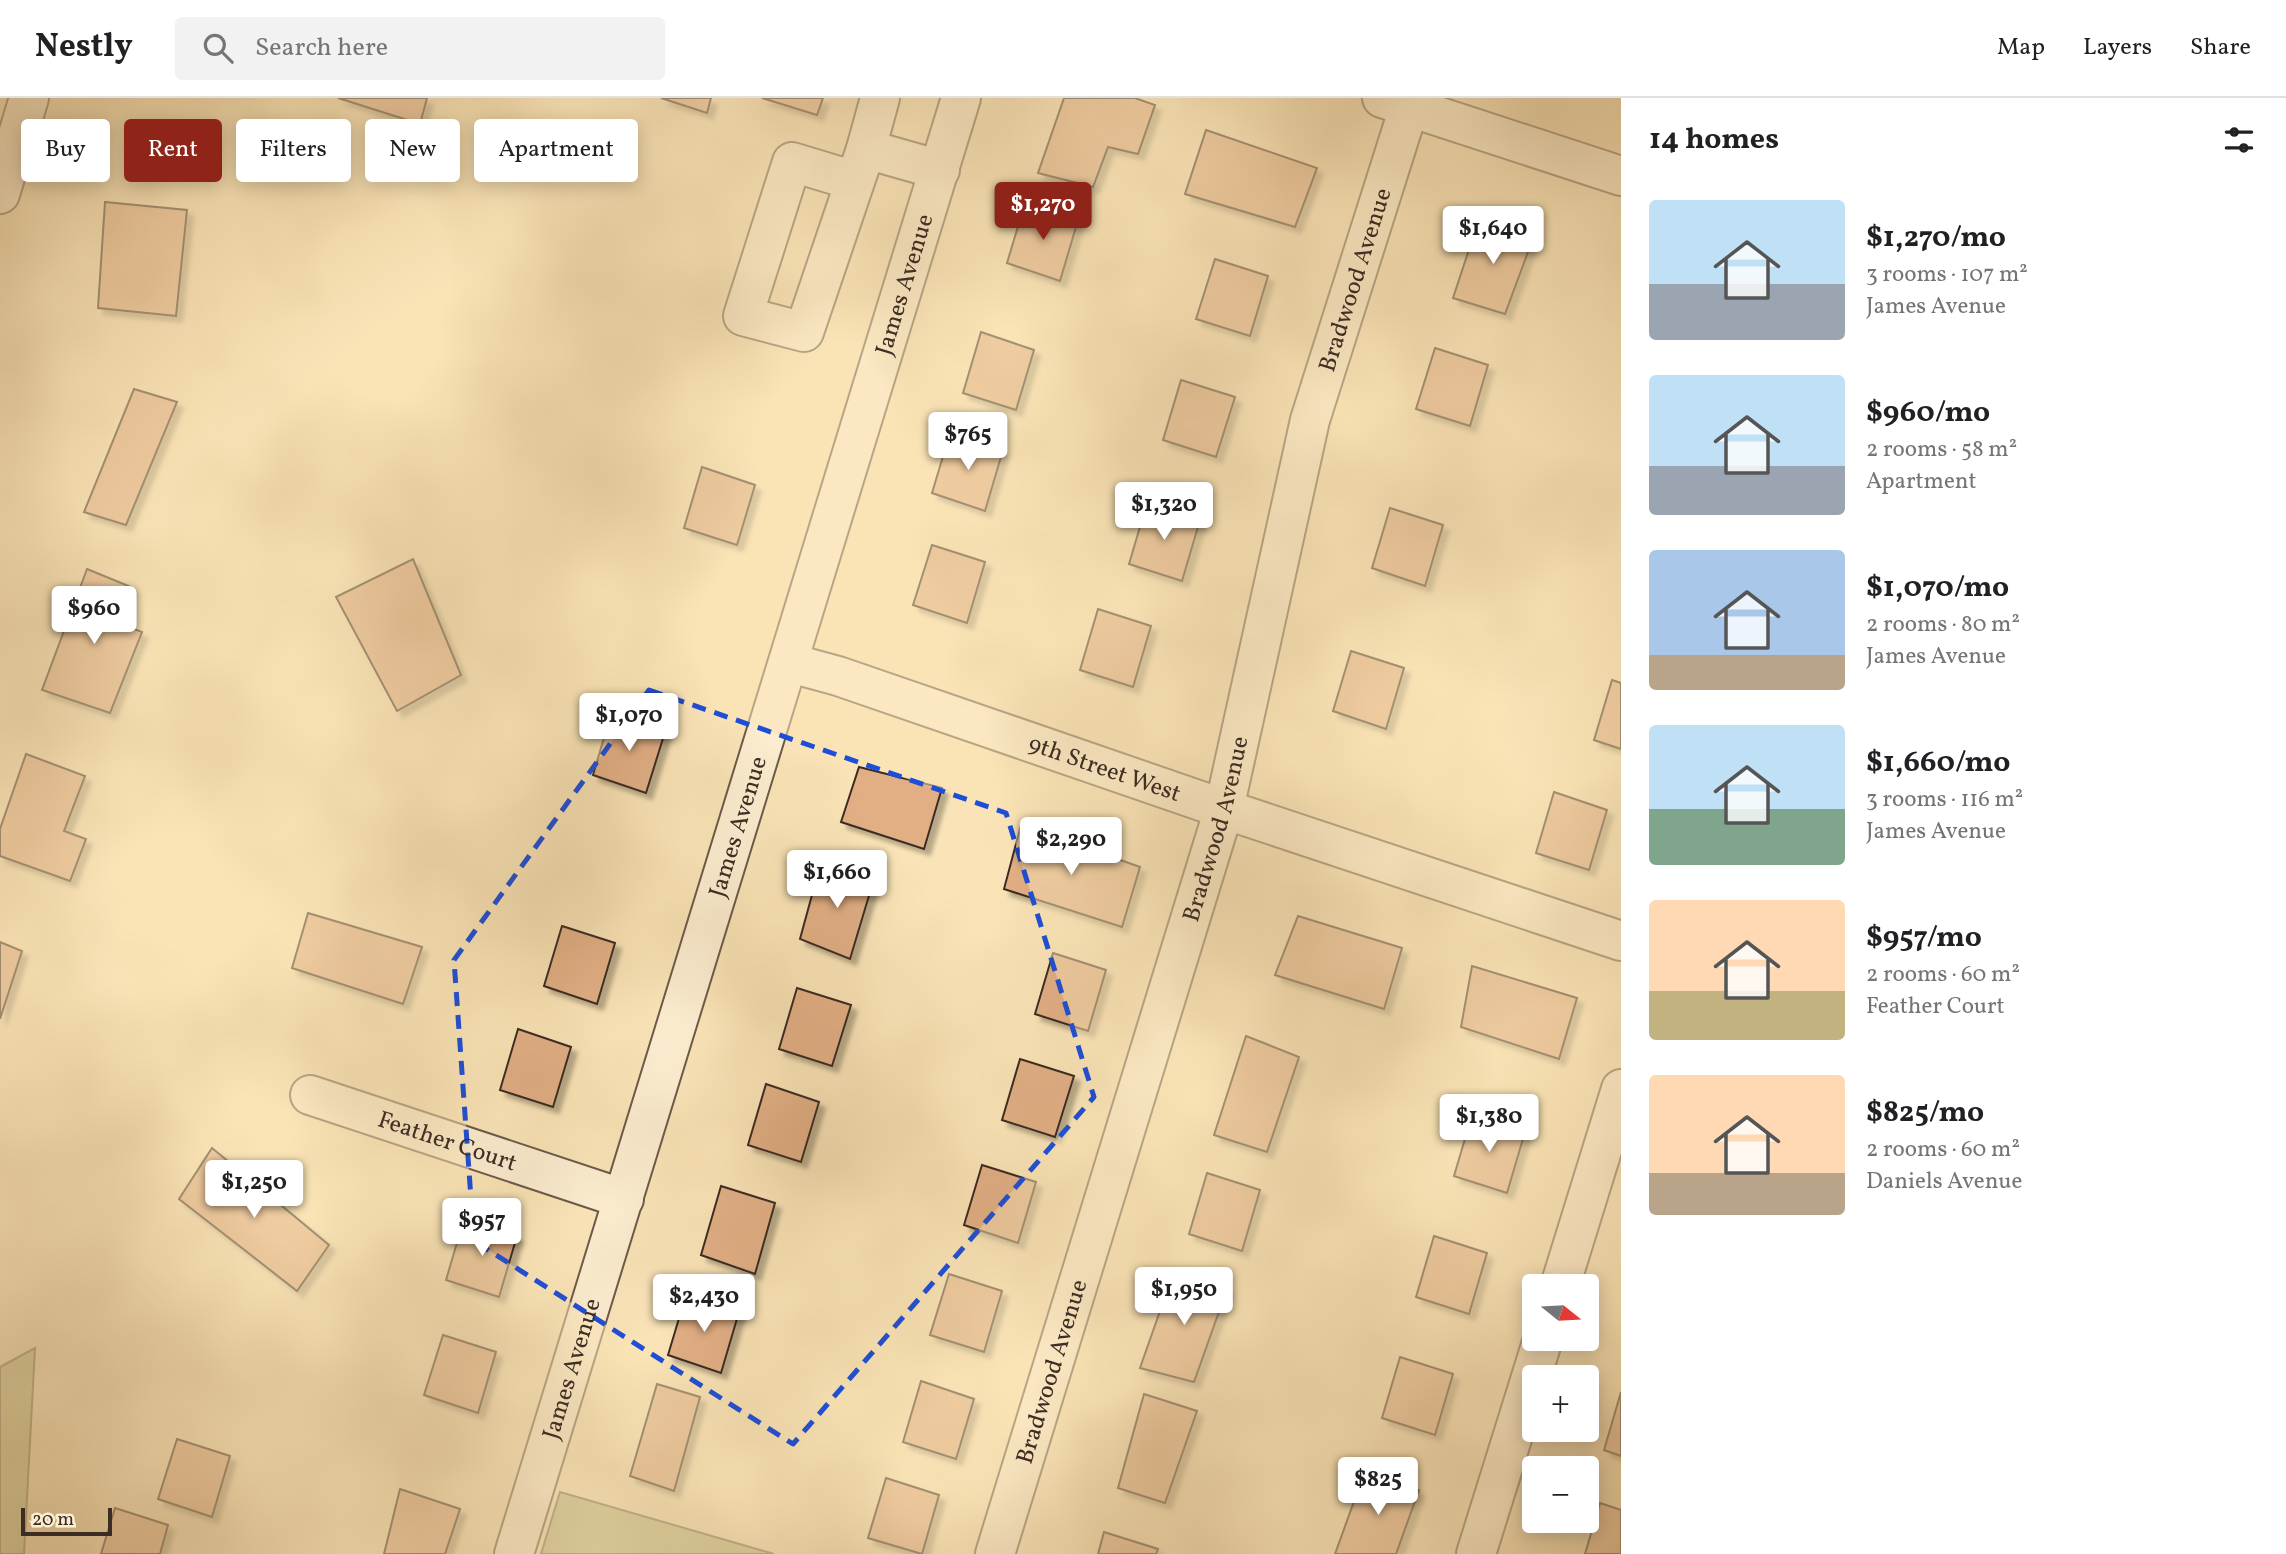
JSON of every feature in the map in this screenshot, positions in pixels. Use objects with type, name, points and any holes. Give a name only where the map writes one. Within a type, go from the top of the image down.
[{"type":"street","points":[[0,194],[29,98]]},
{"type":"street","points":[[880,98],[860,165],[940,170]]},
{"type":"street","name":"James Avenue","points":[[514,1554],[790,663],[961,98]]},
{"type":"street","points":[[1401,101],[1621,176]]},
{"type":"street","name":"Bradwood Avenue","points":[[995,1554],[1224,809],[1310,420],[1401,101]]},
{"type":"street","name":"9th Street West","points":[[790,663],[838,676],[1224,809],[1621,941]]},
{"type":"street","points":[[1564,1274],[1621,1089]]},
{"type":"street","name":"Feather Court","points":[[310,1095],[624,1199]]},
{"type":"street","points":[[1476,1554],[1539,1351]]},
{"type":"highlighted area","points":[[649,690],[1006,813],[1094,1097],[793,1444],[474,1241],[454,960]]},
{"type":"shaded area","points":[[35,1348],[24,1554],[0,1554],[0,1367]]},
{"type":"shaded area","points":[[560,1492],[774,1554],[541,1554]]},
{"type":"building","points":[[338,98],[427,98],[421,119],[404,119]]},
{"type":"building","points":[[661,98],[711,98],[707,113]]},
{"type":"building","points":[[762,98],[823,98],[817,115]]},
{"type":"building","points":[[1064,98],[1135,98],[1155,105],[1138,154],[1108,147],[1093,187],[1038,173]]},
{"type":"building","points":[[1206,130],[1317,168],[1295,227],[1185,194]]},
{"type":"building","points":[[105,202],[187,210],[176,316],[98,308]]},
{"type":"building","points":[[1025,203],[1078,220],[1060,281],[1007,263]]},
{"type":"building","points":[[1479,219],[1535,233],[1505,314],[1453,298]]},
{"type":"building","points":[[1215,259],[1268,276],[1250,336],[1196,319]]},
{"type":"building","points":[[981,332],[1034,350],[1016,410],[963,393]]},
{"type":"building","points":[[1435,348],[1488,365],[1470,426],[1416,409]]},
{"type":"building","points":[[1181,380],[1235,397],[1216,457],[1163,440]]},
{"type":"building","points":[[134,389],[177,402],[126,525],[84,512]]},
{"type":"building","points":[[950,433],[1003,450],[985,511],[932,493]]},
{"type":"building","points":[[702,467],[755,485],[737,545],[684,528]]},
{"type":"building","points":[[1147,503],[1200,520],[1182,581],[1129,564]]},
{"type":"building","points":[[1390,508],[1443,525],[1425,586],[1372,568]]},
{"type":"building","points":[[932,545],[985,562],[967,623],[913,605]]},
{"type":"building","points":[[413,559],[461,675],[397,711],[336,597]]},
{"type":"building","points":[[87,569],[131,587],[116,622],[142,632],[110,713],[42,690]]},
{"type":"building","points":[[1098,609],[1151,626],[1133,687],[1080,670]]},
{"type":"building","points":[[1351,651],[1404,668],[1386,729],[1333,711]]},
{"type":"building","points":[[1612,680],[1621,683],[1621,749],[1594,740]]},
{"type":"building","points":[[611,714],[665,732],[646,793],[593,775]]},
{"type":"building","points":[[26,754],[85,776],[64,831],[86,839],[70,881],[0,856],[0,829]]},
{"type":"building","points":[[859,767],[942,788],[924,849],[841,822]]},
{"type":"building","points":[[1554,792],[1607,810],[1589,870],[1536,853]]},
{"type":"building","points":[[1021,825],[1140,867],[1122,927],[1004,889]]},
{"type":"building","points":[[821,862],[874,879],[850,959],[800,939]]},
{"type":"building","points":[[308,913],[422,947],[403,1004],[292,968]]},
{"type":"building","points":[[1298,916],[1402,948],[1384,1009],[1275,975]]},
{"type":"building","points":[[562,926],[615,943],[597,1004],[544,986]]},
{"type":"building","points":[[0,942],[22,951],[0,1019]]},
{"type":"building","points":[[1053,953],[1106,970],[1088,1031],[1035,1014]]},
{"type":"building","points":[[1472,966],[1577,998],[1559,1059],[1461,1027]]},
{"type":"building","points":[[797,988],[851,1005],[832,1066],[779,1049]]},
{"type":"building","points":[[518,1029],[571,1047],[553,1107],[500,1090]]},
{"type":"building","points":[[1246,1036],[1299,1057],[1267,1152],[1214,1135]]},
{"type":"building","points":[[1020,1059],[1074,1076],[1055,1137],[1002,1120]]},
{"type":"building","points":[[766,1084],[819,1102],[801,1162],[748,1145]]},
{"type":"building","points":[[1472,1115],[1525,1132],[1507,1193],[1454,1176]]},
{"type":"building","points":[[212,1148],[329,1245],[297,1291],[179,1199]]},
{"type":"building","points":[[982,1165],[1036,1182],[1018,1243],[964,1225]]},
{"type":"building","points":[[1207,1173],[1260,1190],[1242,1251],[1189,1234]]},
{"type":"building","points":[[721,1186],[775,1203],[755,1274],[701,1255]]},
{"type":"building","points":[[464,1219],[517,1236],[499,1297],[446,1280]]},
{"type":"building","points":[[1434,1236],[1487,1253],[1469,1314],[1416,1297]]},
{"type":"building","points":[[1174,1271],[1227,1289],[1194,1382],[1140,1368]]},
{"type":"building","points":[[949,1274],[1002,1291],[984,1352],[930,1335]]},
{"type":"building","points":[[686,1295],[739,1312],[721,1373],[668,1355]]},
{"type":"building","points":[[443,1335],[496,1352],[478,1413],[424,1395]]},
{"type":"building","points":[[1400,1357],[1453,1374],[1435,1435],[1382,1418]]},
{"type":"building","points":[[921,1381],[974,1399],[956,1459],[903,1442]]},
{"type":"building","points":[[657,1384],[700,1397],[674,1491],[630,1476]]},
{"type":"building","points":[[1621,1392],[1621,1456],[1604,1450]]},
{"type":"building","points":[[1144,1394],[1197,1411],[1165,1503],[1118,1488]]},
{"type":"building","points":[[177,1439],[230,1456],[212,1517],[158,1499]]},
{"type":"building","points":[[1365,1471],[1419,1490],[1396,1554],[1335,1554]]},
{"type":"building","points":[[886,1478],[939,1495],[922,1554],[868,1538]]},
{"type":"building","points":[[400,1489],[460,1509],[445,1554],[384,1554]]},
{"type":"building","points":[[1600,1503],[1621,1510],[1621,1554],[1585,1554],[1591,1533],[1599,1533]]},
{"type":"building","points":[[115,1508],[168,1525],[160,1554],[101,1554]]},
{"type":"building","points":[[1104,1532],[1158,1549],[1156,1554],[1098,1554]]}]
